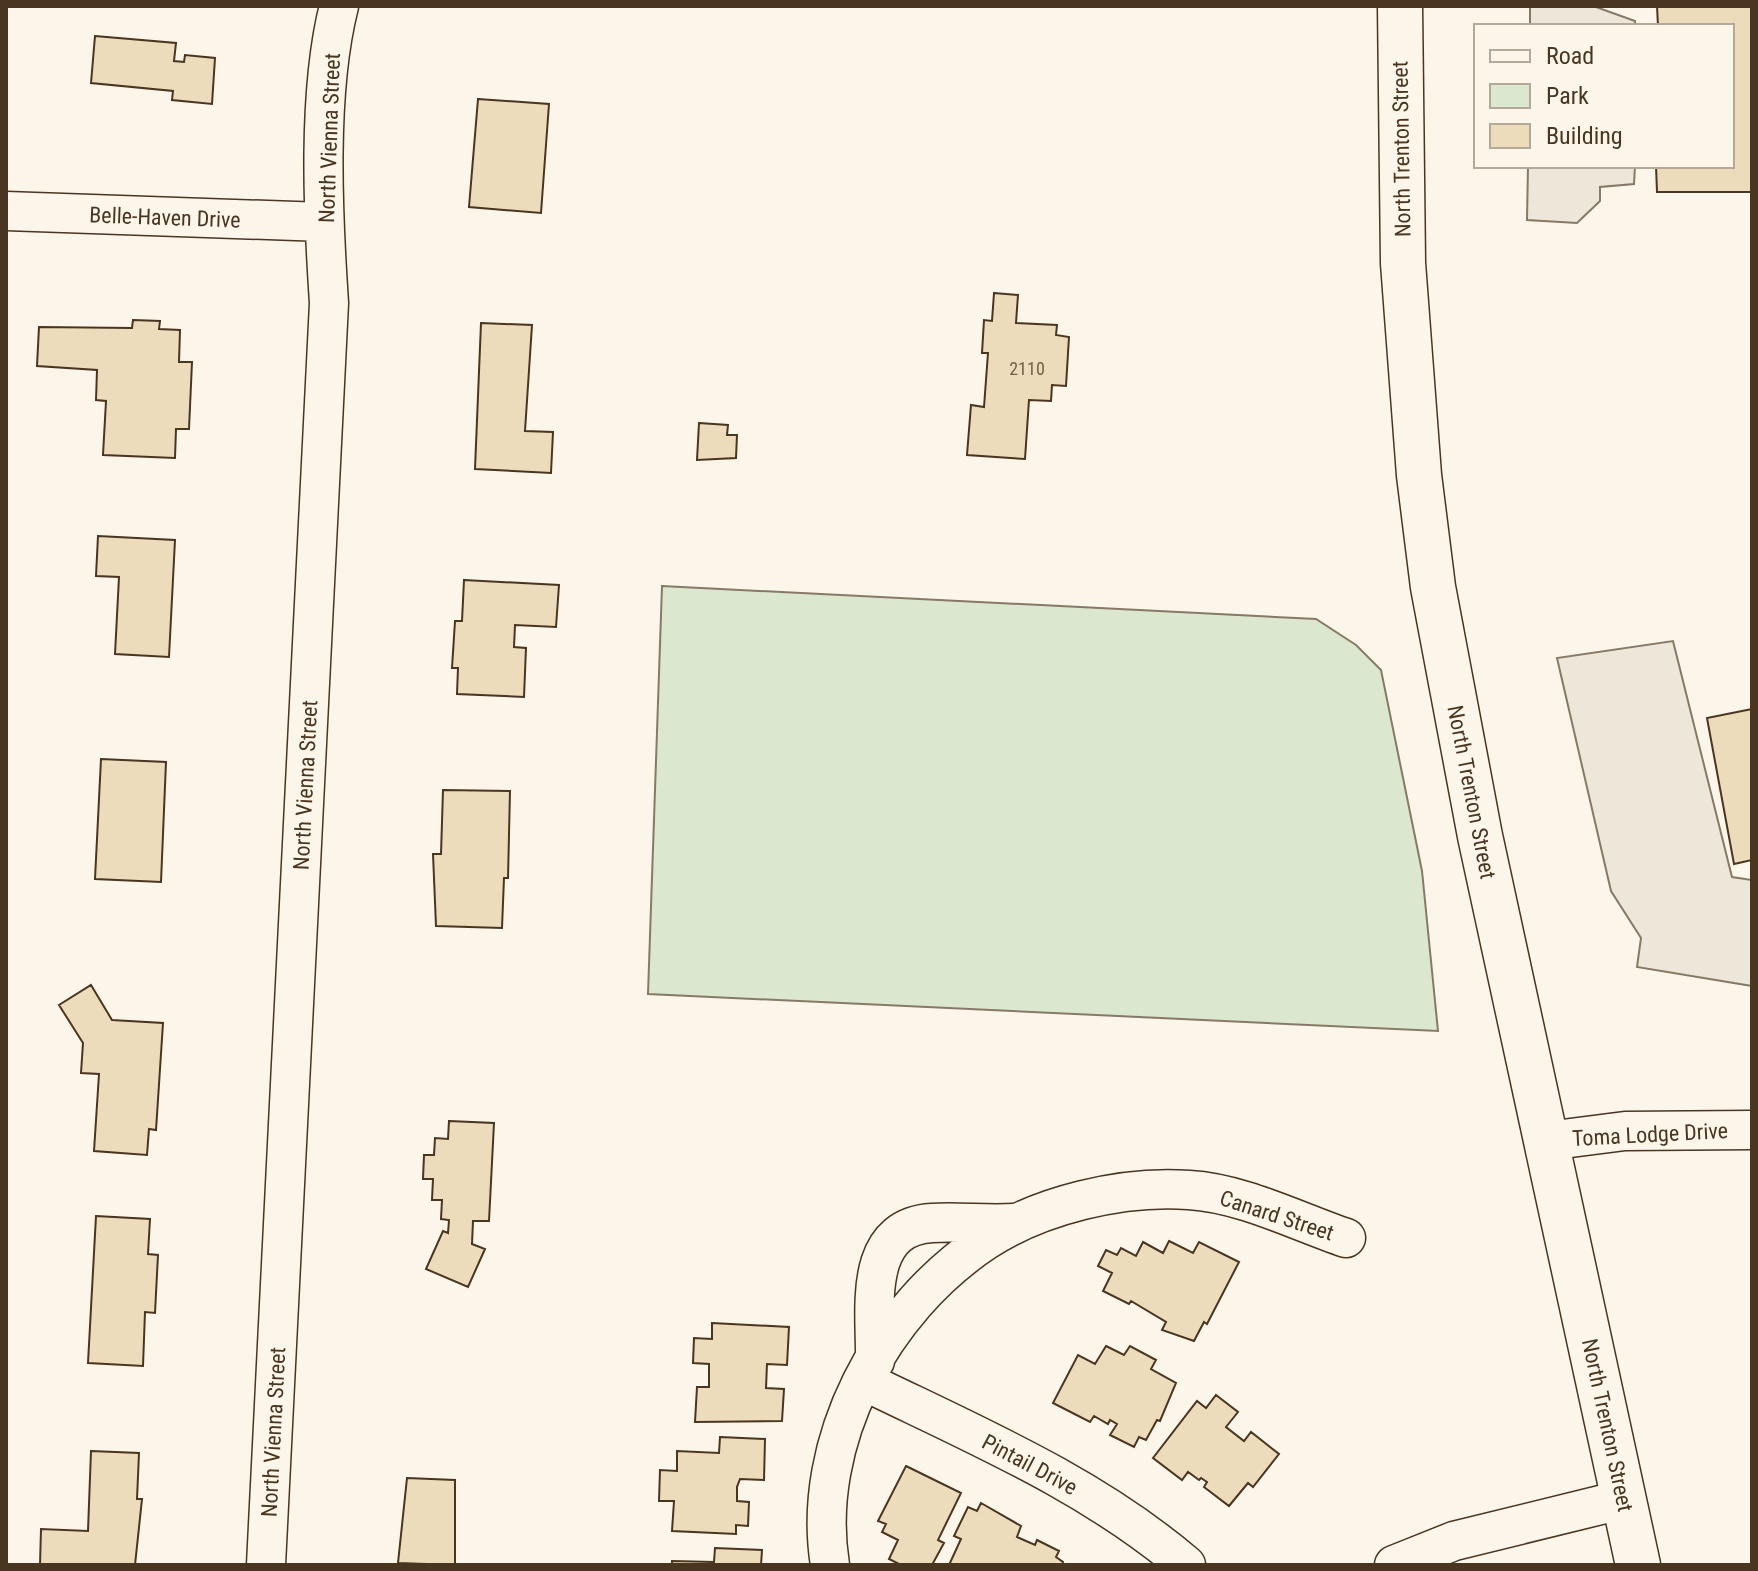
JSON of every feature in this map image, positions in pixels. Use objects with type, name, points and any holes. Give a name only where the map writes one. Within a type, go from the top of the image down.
[{"type":"highway","name":"North Trenton Street","points":[[1400,6],[1403,263],[1419,475],[1433,587],[1480,836],[1638,1565]]},
{"type":"street","name":"North Vienna Street","points":[[266,1565],[329,303],[324,222],[328,96],[339,6]]},
{"type":"street","name":"Belle-Haven Drive","points":[[6,211],[324,222]]},
{"type":"street","name":"Toma Lodge Drive","points":[[1547,1141],[1625,1131],[1752,1130]]},
{"type":"street","name":"Canard Street","points":[[830,1565],[825,1507],[845,1419],[869,1371],[900,1323],[940,1278],[987,1240],[1020,1223],[1108,1195],[1189,1190],[1225,1196],[1346,1238]]},
{"type":"street","name":"Canard Street","points":[[869,1371],[879,1260],[893,1238],[915,1225],[932,1222],[967,1225],[1020,1223]]},
{"type":"street","name":"Pintail Drive","points":[[869,1371],[1033,1463],[1140,1528],[1186,1565]]},
{"type":"street","points":[[1394,1565],[1454,1541],[1625,1499]]},
{"type":"green space","points":[[662,586],[1316,619],[1356,645],[1381,670],[1422,871],[1438,1031],[648,994]]},
{"type":"shaded area","points":[[1530,7],[1596,7],[1635,21],[1635,24],[1530,24]]},
{"type":"shaded area","points":[[1528,168],[1635,168],[1634,184],[1600,187],[1600,201],[1577,223],[1527,220]]},
{"type":"shaded area","points":[[1673,641],[1732,877],[1752,880],[1752,986],[1637,967],[1641,938],[1611,891],[1557,658]]},
{"type":"building","points":[[1657,6],[1752,6],[1752,192],[1657,192],[1656,168],[1734,168],[1734,24],[1658,24]]},
{"type":"building","points":[[95,36],[176,43],[174,61],[184,62],[185,55],[215,58],[212,104],[172,100],[173,91],[91,83]]},
{"type":"building","points":[[478,99],[549,104],[541,213],[469,207]]},
{"type":"building","points":[[994,293],[1018,295],[1016,323],[1057,325],[1056,335],[1069,337],[1066,386],[1052,385],[1051,401],[1029,400],[1025,459],[967,455],[971,405],[984,407],[988,353],[982,353],[984,320],[992,321]]},
{"type":"building","points":[[133,320],[160,321],[159,329],[180,330],[179,362],[192,362],[189,429],[176,429],[175,458],[103,455],[106,401],[96,400],[97,370],[37,366],[39,327],[132,328]]},
{"type":"building","points":[[481,323],[532,325],[525,431],[553,432],[551,473],[475,469]]},
{"type":"building","points":[[699,423],[728,425],[727,435],[737,435],[736,458],[697,460]]},
{"type":"building","points":[[98,536],[175,540],[169,657],[115,654],[119,577],[96,576]]},
{"type":"building","points":[[464,580],[559,585],[556,627],[515,625],[514,647],[526,648],[524,697],[457,694],[458,668],[452,668],[455,621],[462,621]]},
{"type":"building","points":[[1752,709],[1752,860],[1734,864],[1707,718]]},
{"type":"building","points":[[101,759],[166,762],[161,882],[95,879]]},
{"type":"building","points":[[443,790],[510,791],[508,878],[504,878],[502,928],[436,926],[433,854],[441,854]]},
{"type":"building","points":[[91,985],[112,1020],[163,1023],[156,1130],[149,1129],[147,1155],[94,1151],[99,1074],[81,1073],[83,1043],[59,1005]]},
{"type":"building","points":[[449,1121],[494,1123],[489,1221],[473,1221],[472,1244],[485,1249],[468,1287],[426,1269],[443,1231],[448,1233],[449,1220],[441,1219],[442,1200],[432,1200],[433,1179],[423,1179],[424,1155],[434,1155],[435,1138],[448,1139]]},
{"type":"building","points":[[96,1216],[150,1219],[148,1254],[158,1255],[155,1313],[145,1312],[143,1366],[88,1363]]},
{"type":"building","points":[[1169,1241],[1193,1253],[1199,1242],[1239,1262],[1207,1324],[1204,1322],[1194,1341],[1162,1330],[1166,1322],[1131,1301],[1129,1304],[1103,1291],[1112,1273],[1098,1266],[1106,1250],[1117,1255],[1121,1248],[1136,1256],[1143,1242],[1163,1253]]},
{"type":"building","points":[[712,1323],[789,1327],[787,1365],[767,1364],[766,1388],[784,1389],[782,1421],[695,1422],[697,1387],[709,1387],[709,1364],[693,1363],[694,1338],[712,1339]]},
{"type":"building","points":[[1106,1346],[1124,1355],[1130,1346],[1156,1360],[1151,1369],[1176,1383],[1160,1421],[1157,1420],[1146,1440],[1139,1437],[1134,1447],[1110,1435],[1117,1424],[1110,1420],[1108,1424],[1094,1416],[1090,1422],[1053,1403],[1078,1355],[1095,1364]]},
{"type":"building","points":[[1216,1395],[1238,1412],[1226,1427],[1244,1441],[1251,1432],[1279,1454],[1253,1487],[1248,1483],[1229,1506],[1204,1487],[1207,1482],[1201,1478],[1199,1480],[1188,1472],[1182,1480],[1153,1458],[1197,1401],[1206,1408]]},
{"type":"building","points":[[720,1437],[765,1439],[764,1480],[740,1479],[737,1487],[737,1501],[749,1502],[748,1526],[736,1525],[736,1534],[672,1531],[674,1501],[659,1501],[660,1470],[677,1471],[677,1451],[719,1453]]},
{"type":"building","points":[[91,1451],[139,1453],[137,1499],[142,1499],[135,1565],[40,1565],[41,1529],[88,1531]]},
{"type":"building","points":[[906,1466],[961,1493],[938,1540],[944,1543],[932,1565],[901,1565],[889,1559],[898,1540],[882,1532],[886,1524],[878,1521]]},
{"type":"building","points":[[407,1478],[455,1480],[455,1565],[398,1563]]},
{"type":"building","points":[[981,1503],[1021,1526],[1017,1537],[1035,1545],[1037,1540],[1059,1551],[1056,1557],[1063,1562],[1062,1565],[949,1565],[961,1539],[954,1536],[968,1507],[977,1511]]},
{"type":"building","points":[[715,1548],[762,1550],[761,1565],[672,1565],[672,1561],[714,1562]]}]
